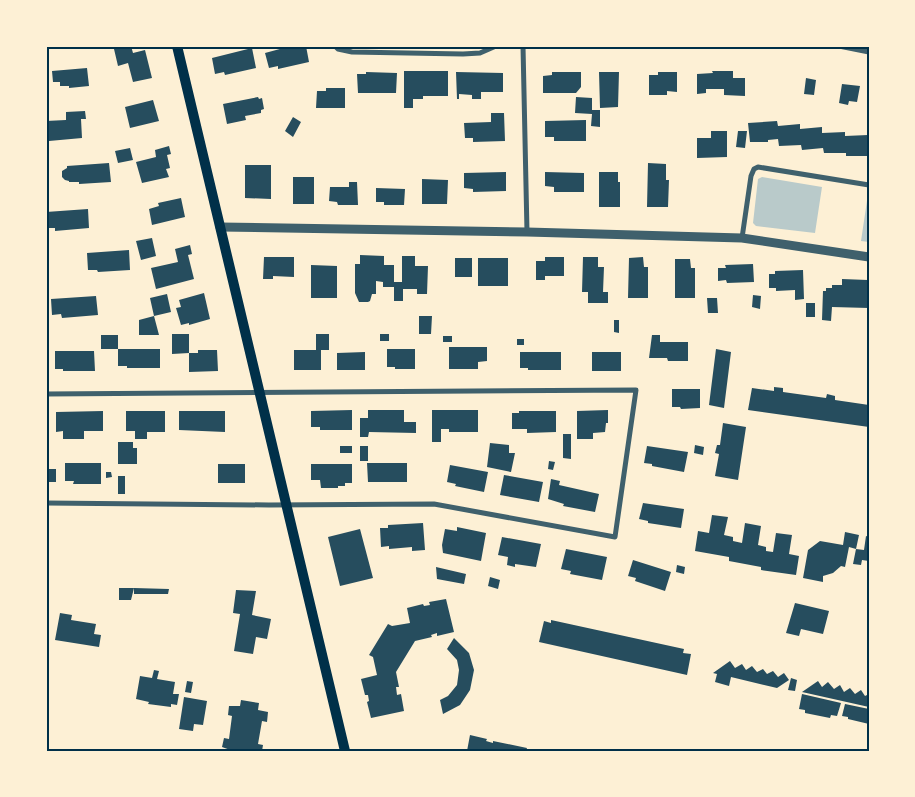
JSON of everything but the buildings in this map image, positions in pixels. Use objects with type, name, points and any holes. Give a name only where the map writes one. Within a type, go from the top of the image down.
[{"type":"main road","points":[[177,46],[345,751]]},
{"type":"street","points":[[335,46],[338,49],[352,52],[463,54],[480,53],[496,46]]},
{"type":"street","points":[[523,46],[526,232]]},
{"type":"street","points":[[840,46],[869,52]]},
{"type":"street","points":[[742,238],[751,176],[754,169],[758,167],[869,185]]},
{"type":"street","points":[[220,227],[742,238],[869,257]]},
{"type":"street","points":[[46,394],[636,390],[615,538],[434,504],[46,503]]},
{"type":"shaded area","points":[[762,177],[822,187],[815,233],[756,226],[753,223],[758,179]]},
{"type":"shaded area","points":[[869,194],[869,242],[861,241]]}]
